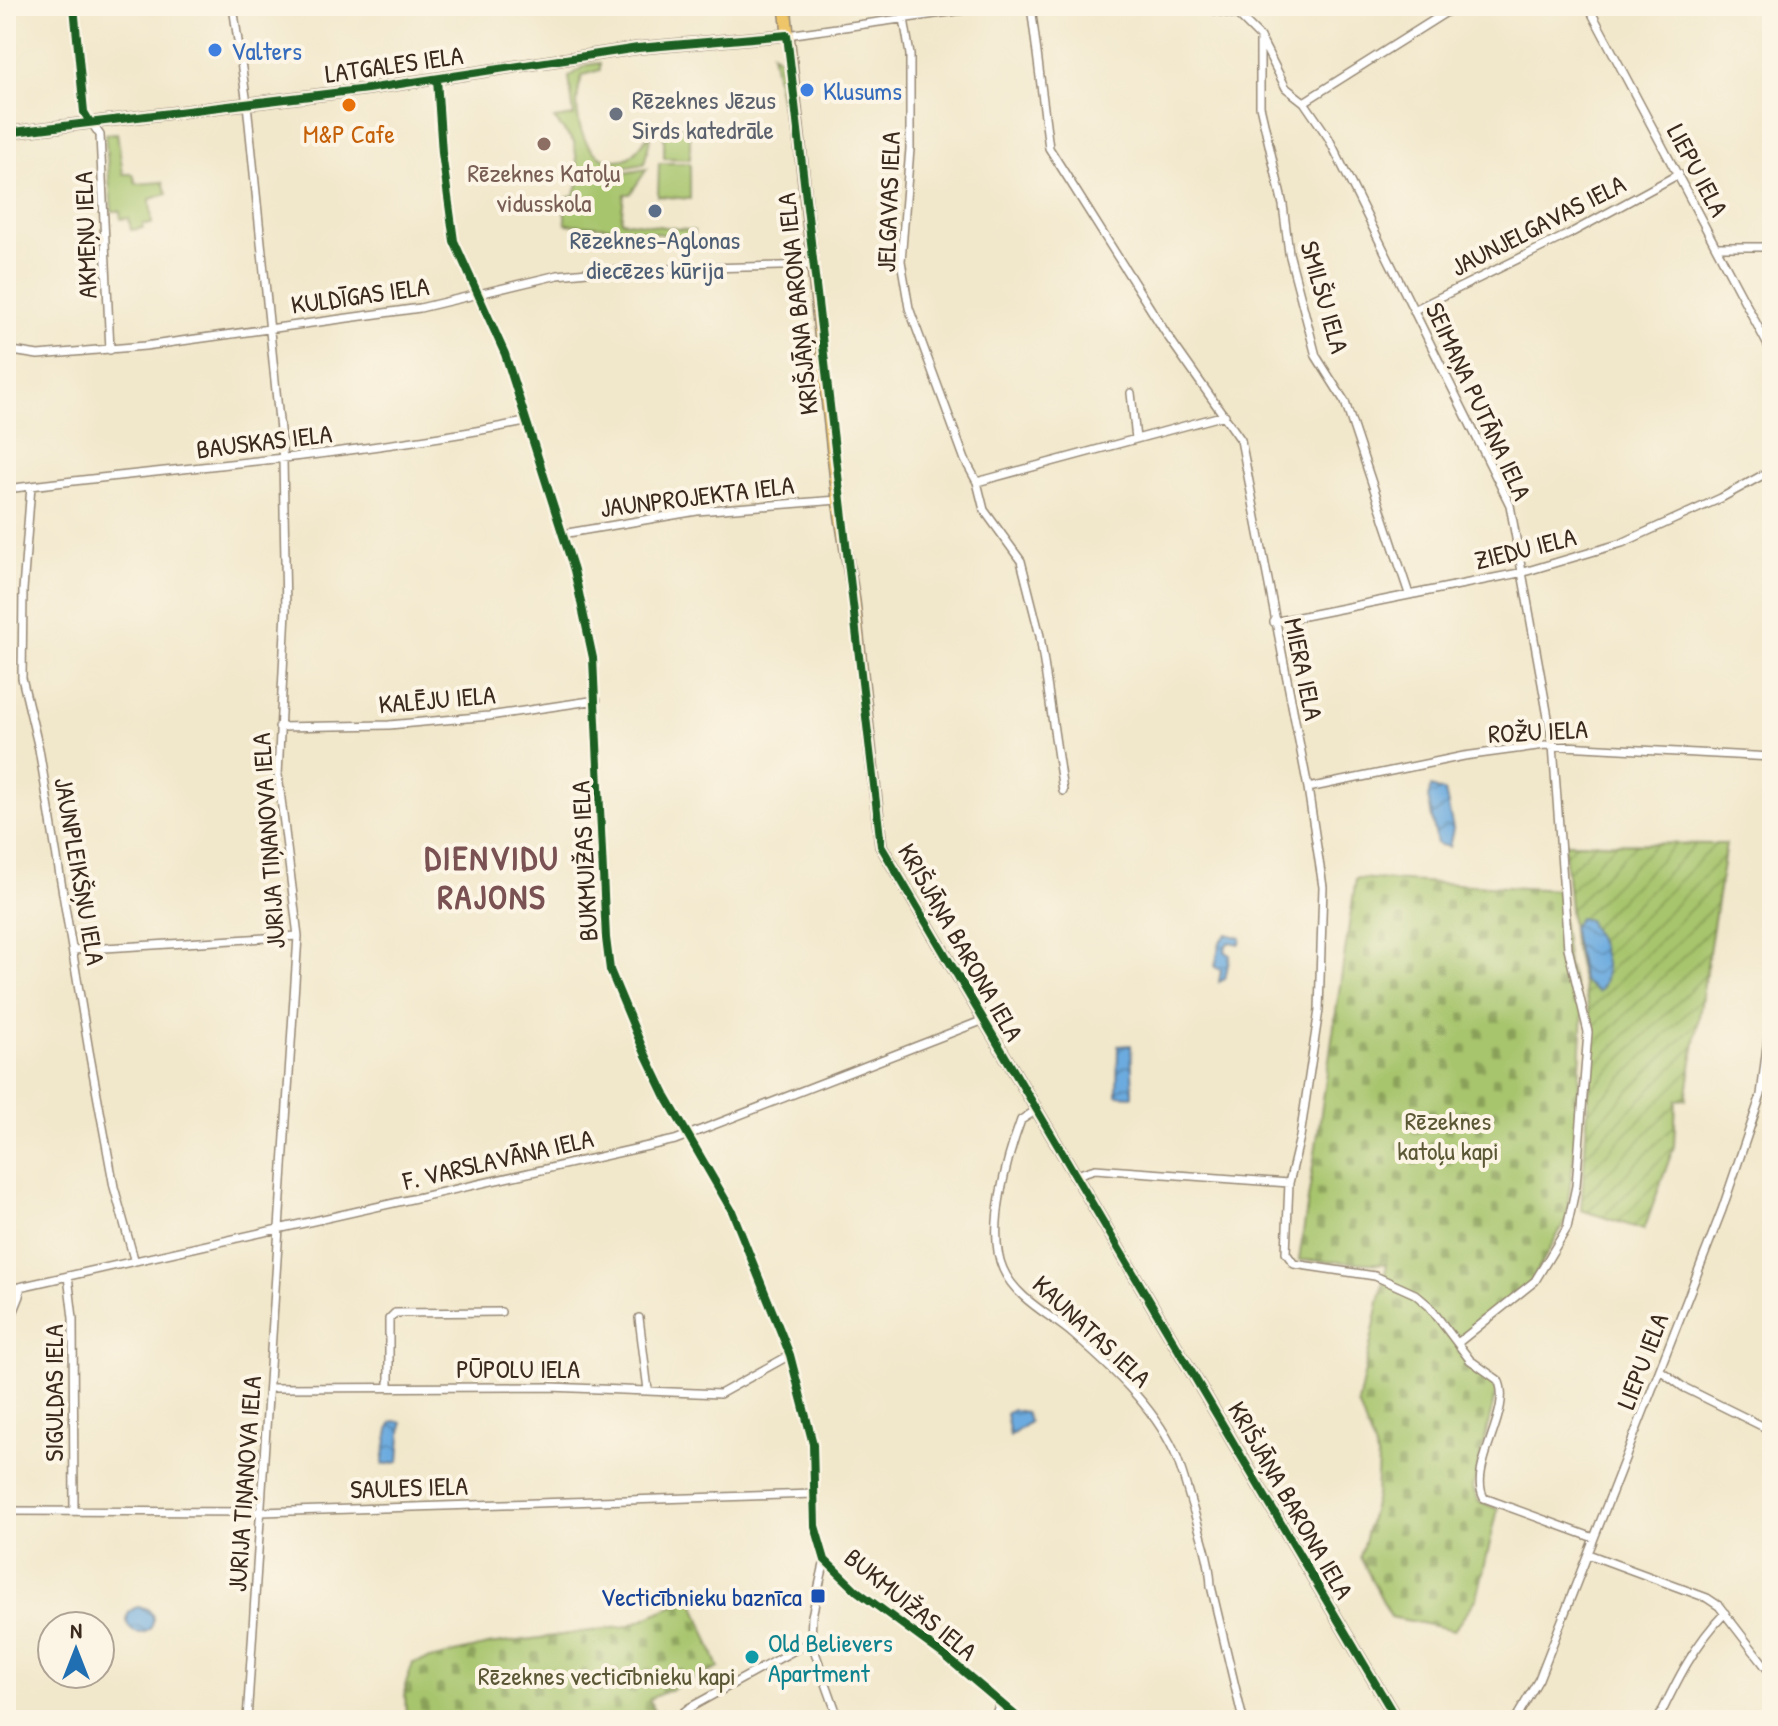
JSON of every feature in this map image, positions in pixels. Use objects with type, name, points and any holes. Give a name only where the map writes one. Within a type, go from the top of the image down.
[{"type":"main road","name":"KRIŠJĀŅA BARONA IELA","points":[[785,6],[838,500],[854,601],[881,846],[1397,1720]]},
{"type":"main road","name":"LATGALES IELA","points":[[6,133],[437,79],[638,48],[787,35]]},
{"type":"street","points":[[74,8],[98,6]]},
{"type":"street","name":"JURIJA TIŅANOVA IELA","points":[[233,6],[247,104],[283,460],[286,610],[279,727],[279,798],[298,936],[247,1720]]},
{"type":"street","name":"JELGAVAS IELA","points":[[902,6],[910,55],[910,149],[901,261],[909,308],[965,460],[977,482],[984,510],[1021,561],[1040,636],[1063,791]]},
{"type":"street","name":"LATGALES IELA","points":[[787,35],[992,6]]},
{"type":"street","name":"MIERA IELA","points":[[1031,6],[1049,148],[1167,335],[1241,440],[1308,788],[1323,887],[1319,1010],[1300,1137],[1289,1183],[1286,1253],[1294,1264],[1395,1282],[1429,1306],[1470,1360],[1498,1380],[1502,1390],[1480,1480],[1484,1498],[1594,1538]]},
{"type":"street","points":[[1193,6],[1238,15],[1260,37]]},
{"type":"street","points":[[1238,15],[1239,6]]},
{"type":"street","points":[[1304,102],[1456,6]]},
{"type":"street","name":"LIEPU IELA","points":[[1588,6],[1772,353]]},
{"type":"street","name":"AKMEŅU IELA","points":[[74,8],[84,109],[100,135],[101,144],[110,350]]},
{"type":"street","name":"SEIMAŅA PUTĀNA IELA","points":[[1260,37],[1286,88],[1304,102],[1328,137],[1510,505],[1553,745],[1568,948],[1588,1032],[1574,1208],[1556,1251],[1535,1281],[1459,1342]]},
{"type":"street","name":"SMILŠU IELA","points":[[1260,37],[1260,106],[1283,205],[1289,253],[1316,356],[1345,402],[1409,594]]},
{"type":"street","name":"BUKMUIŽAS IELA","points":[[437,79],[442,153],[454,241],[505,354],[584,613],[597,700],[606,938],[610,970],[643,1049],[688,1136],[732,1211],[790,1355],[813,1444],[815,1526],[825,1560],[857,1591],[1021,1720]]},
{"type":"street","name":"JAUNJELGAVAS IELA","points":[[1414,310],[1569,234],[1679,174]]},
{"type":"street","points":[[1716,247],[1772,247]]},
{"type":"street","name":"KULDĪGAS IELA","points":[[6,350],[22,355],[110,350],[420,308],[481,296],[558,275],[597,271],[814,265]]},
{"type":"street","points":[[1131,393],[1136,439]]},
{"type":"street","points":[[977,482],[1225,415]]},
{"type":"street","name":"BAUSKAS IELA","points":[[6,489],[283,460],[453,436],[525,422]]},
{"type":"street","name":"ZIEDU IELA","points":[[1274,622],[1524,572],[1622,543],[1772,470]]},
{"type":"street","name":"JAUNPLEIKŠŅU IELA","points":[[31,486],[23,590],[22,678],[39,749],[114,1187],[134,1259]]},
{"type":"street","name":"JAUNPROJEKTA IELA","points":[[562,534],[697,511],[838,500]]},
{"type":"street","name":"KALĒJU IELA","points":[[279,727],[389,725],[461,719],[597,700]]},
{"type":"street","name":"ROŽU IELA","points":[[1308,788],[1464,756],[1553,745],[1772,757]]},
{"type":"street","points":[[73,950],[298,936]]},
{"type":"street","name":"LIEPU IELA","points":[[1515,1720],[1539,1679],[1722,1210],[1755,1114],[1772,1005]]},
{"type":"street","name":"F. VARSLAVĀNA IELA","points":[[6,1290],[688,1136],[984,1020]]},
{"type":"street","name":"KAUNATAS IELA","points":[[1035,1111],[1021,1120],[1003,1184],[997,1235],[1000,1261],[1008,1279],[1023,1296],[1078,1339],[1133,1392],[1173,1450],[1210,1563],[1211,1586],[1243,1720]]},
{"type":"street","points":[[1076,1175],[1095,1169],[1289,1183]]},
{"type":"street","name":"SIGULDAS IELA","points":[[68,1276],[73,1318],[74,1511]]},
{"type":"street","points":[[6,1331],[20,1296],[20,1287]]},
{"type":"street","points":[[389,1386],[389,1319],[395,1313],[501,1312]]},
{"type":"street","points":[[639,1318],[648,1390]]},
{"type":"street","name":"PŪPOLU IELA","points":[[271,1388],[389,1386],[720,1394],[790,1355]]},
{"type":"street","points":[[1660,1370],[1683,1387],[1772,1431]]},
{"type":"street","name":"SAULES IELA","points":[[6,1511],[262,1512],[813,1494]]},
{"type":"street","points":[[1588,1554],[1707,1598],[1725,1613],[1772,1675]]},
{"type":"street","points":[[825,1560],[814,1603],[811,1641],[839,1720]]},
{"type":"street","points":[[1658,1720],[1685,1663],[1701,1638],[1725,1613]]},
{"type":"street","points":[[674,1720],[689,1708],[811,1641]]},
{"type":"street","points":[[994,1720],[1000,1702]]},
{"type":"green space","points":[[772,53],[779,58],[790,119],[784,119]]},
{"type":"green space","points":[[600,63],[600,70],[583,75],[579,88],[578,117],[588,145],[597,154],[609,159],[624,159],[651,135],[644,164],[586,174],[578,168],[574,142],[554,119],[574,116],[569,77],[587,65]]},
{"type":"green space","points":[[664,125],[690,126],[690,159],[664,158]]},
{"type":"green space","points":[[117,133],[123,174],[133,174],[136,184],[163,182],[167,194],[150,199],[152,224],[143,224],[143,228],[131,230],[129,218],[121,219],[120,211],[112,211],[105,134]]},
{"type":"green space","points":[[659,163],[690,163],[690,199],[658,196]]},
{"type":"green space","points":[[647,169],[630,194],[624,194],[621,221],[694,231],[692,239],[626,228],[566,224],[563,200],[575,194],[579,181]]},
{"type":"green space","points":[[1564,843],[1726,844],[1686,1099],[1676,1100],[1674,1146],[1644,1230],[1581,1210],[1593,1028],[1573,941]]},
{"type":"green space","name":"Rēzeknes katoļu kapi","points":[[1356,878],[1558,890],[1568,965],[1583,1012],[1576,1138],[1566,1220],[1530,1284],[1471,1330],[1458,1351],[1497,1387],[1473,1489],[1479,1502],[1498,1509],[1477,1598],[1454,1630],[1391,1617],[1360,1557],[1376,1496],[1378,1458],[1358,1404],[1387,1264],[1299,1260]]},
{"type":"green space","name":"Rēzeknes vecticībnieku kapi","points":[[692,1597],[719,1668],[649,1699],[658,1720],[406,1717],[405,1686],[413,1663],[488,1645],[628,1626]]},
{"type":"water","points":[[1431,787],[1445,792],[1453,829],[1449,847],[1437,844],[1428,797]]},
{"type":"water","points":[[1579,918],[1588,920],[1604,956],[1605,976],[1598,992],[1583,981],[1572,927]]},
{"type":"water","points":[[1227,934],[1241,938],[1240,944],[1230,942],[1226,945],[1225,951],[1230,955],[1225,979],[1219,982],[1221,970],[1215,967],[1220,942]]},
{"type":"water","points":[[1131,1045],[1133,1096],[1117,1095],[1118,1046]]},
{"type":"water","points":[[1012,1410],[1026,1412],[1029,1422],[1010,1436],[1006,1414]]},
{"type":"water","points":[[394,1421],[402,1422],[399,1462],[383,1465],[390,1425]]},
{"type":"water","points":[[140,1607],[149,1611],[153,1620],[149,1629],[140,1633],[131,1629],[127,1620],[131,1611]]},
{"type":"cycle path","points":[[74,6],[84,112],[90,122]]},
{"type":"cycle path","points":[[6,133],[367,89],[638,48],[787,35],[881,846],[1397,1720]]},
{"type":"cycle path","points":[[437,79],[442,153],[454,241],[505,354],[574,570],[593,658],[610,970],[666,1097],[732,1211],[790,1355],[813,1444],[815,1526],[825,1560],[857,1591],[944,1655],[1021,1720]]},
{"type":"place","name":"Valters","points":[[215,50]]},
{"type":"place","name":"Klusums","points":[[807,90]]},
{"type":"place","name":"M&P Cafe","points":[[349,105]]},
{"type":"place","name":"Rēzeknes Jēzus Sirds katedrāle","points":[[616,114]]},
{"type":"place","name":"Rēzeknes Katoļu vidusskola","points":[[544,144]]},
{"type":"place","name":"Rēzeknes-Aglonas diecēzes kūrija","points":[[655,211]]},
{"type":"place","name":"Vecticībnieku baznīca","points":[[818,1596]]},
{"type":"place","name":"Old Believers Apartment","points":[[752,1657]]},
{"type":"district","name":"DIENVIDU RAJONS","points":[[492,878]]}]
